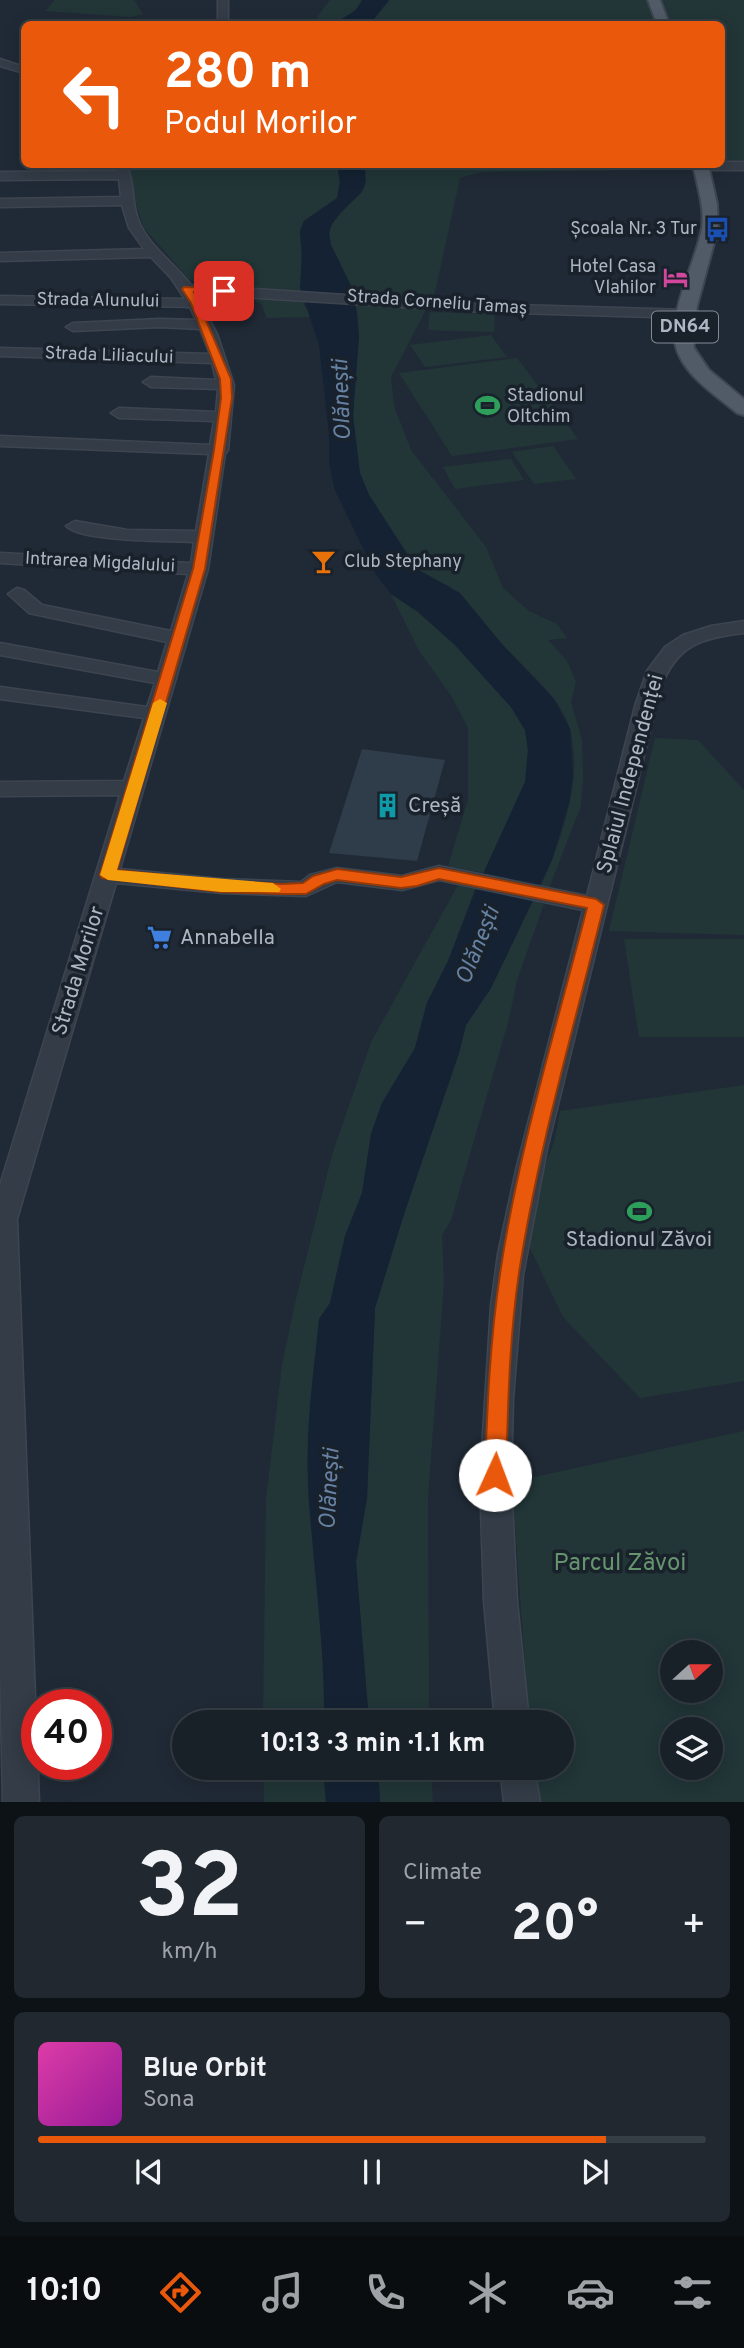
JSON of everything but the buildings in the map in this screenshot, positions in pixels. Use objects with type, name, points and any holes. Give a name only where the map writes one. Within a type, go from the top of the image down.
[{"type":"main road","points":[[654,0],[662,21]]},
{"type":"main road","name":"DN64","points":[[702,168],[709,202],[710,229],[683,339],[689,357],[701,372],[744,409]]},
{"type":"street","points":[[223,0],[223,21]]},
{"type":"street","points":[[0,62],[21,69]]},
{"type":"street","points":[[725,166],[744,166]]},
{"type":"street","points":[[0,176],[123,170]]},
{"type":"street","name":"Strada Morilor","points":[[21,1802],[9,1703],[3,1219],[199,569],[220,450],[226,385],[196,306],[168,265],[131,221],[123,170]]},
{"type":"street","points":[[0,203],[127,201]]},
{"type":"street","points":[[0,257],[157,253]]},
{"type":"street","points":[[24,270],[168,265]]},
{"type":"street","name":"Strada Corneliu Tamaș","points":[[196,306],[272,293],[483,308],[687,314]]},
{"type":"street","name":"Strada Alunului","points":[[0,300],[196,306]]},
{"type":"street","points":[[73,327],[160,323],[196,306]]},
{"type":"street","name":"Strada Liliacului","points":[[0,352],[218,359]]},
{"type":"street","points":[[151,382],[226,385]]},
{"type":"street","points":[[119,413],[223,417]]},
{"type":"street","points":[[0,441],[220,450]]},
{"type":"street","points":[[75,526],[127,535],[206,537]]},
{"type":"street","name":"Intrarea Migdalului","points":[[0,558],[199,569]]},
{"type":"street","points":[[17,594],[36,610],[180,639]]},
{"type":"street","name":"Splaiul Independenței","points":[[511,1710],[495,1490],[498,1401],[509,1275],[584,903],[657,671],[670,652],[690,640],[714,631],[744,627]]},
{"type":"street","points":[[0,649],[167,679]]},
{"type":"street","points":[[0,693],[157,713]]},
{"type":"street","points":[[0,789],[135,788]]},
{"type":"street","points":[[108,875],[221,886],[306,889],[318,880],[337,875],[401,883],[417,881],[439,873],[584,903]]},
{"type":"street","points":[[519,1780],[522,1802]]},
{"type":"green space","points":[[55,0],[134,0],[143,14],[131,17],[45,11]]},
{"type":"green space","points":[[330,0],[362,0],[354,11],[335,21],[317,21]]},
{"type":"green space","points":[[389,0],[744,0],[744,169],[482,172],[460,178],[435,292],[391,377],[394,406],[411,450],[486,547],[503,588],[529,611],[557,624],[567,638],[548,640],[567,661],[576,682],[571,702],[582,740],[581,806],[549,888],[541,886],[563,829],[572,789],[574,748],[570,729],[559,705],[449,586],[417,569],[369,495],[356,454],[353,415],[359,336],[357,314],[353,290],[331,245],[329,233],[332,224],[349,204],[366,174],[365,168],[725,168],[725,21],[372,21]]},
{"type":"green space","points":[[129,168],[338,168],[340,182],[337,198],[304,221],[300,231],[304,305],[312,317],[267,318],[261,303],[256,302],[252,288],[200,284],[189,279],[144,228]]},
{"type":"green space","points":[[430,312],[495,314],[494,332],[428,330]]},
{"type":"green space","points":[[491,335],[507,357],[425,367],[410,345]]},
{"type":"green space","name":"Stadionul Oltchim","points":[[517,358],[578,439],[452,456],[399,373]]},
{"type":"green space","points":[[553,446],[576,479],[534,484],[512,452]]},
{"type":"green space","points":[[511,459],[524,480],[455,489],[443,467]]},
{"type":"green space","points":[[391,594],[418,612],[455,645],[511,707],[525,730],[528,750],[525,782],[484,873],[448,866],[468,800],[468,728],[452,697],[418,649]]},
{"type":"green space","points":[[655,738],[698,740],[744,790],[744,935],[609,931]]},
{"type":"green space","points":[[458,885],[475,889],[448,961],[427,1002],[415,1048],[382,1103],[371,1134],[362,1193],[345,1236],[330,1303],[319,1319],[308,1495],[325,1683],[324,1710],[263,1710],[266,1499],[282,1365],[332,1155],[371,1042]]},
{"type":"green space","points":[[533,901],[544,904],[517,980],[509,1019],[451,1220],[442,1235],[444,1281],[428,1498],[429,1710],[368,1710],[356,1562],[367,1498],[375,1308],[466,1025],[491,988]]},
{"type":"green space","points":[[624,939],[744,939],[744,1037],[639,1037]]},
{"type":"green space","name":"Stadionul Zăvoi","points":[[744,1085],[744,1381],[640,1398],[563,1317],[528,1244],[540,1178],[554,1142],[560,1111]]},
{"type":"green space","name":"Parcul Zăvoi","points":[[744,1431],[744,1802],[538,1802],[535,1780],[574,1780],[574,1710],[528,1710],[512,1482]]},
{"type":"green space","points":[[264,1780],[324,1780],[326,1802],[264,1802]]},
{"type":"green space","points":[[379,1780],[432,1780],[433,1802],[380,1802]]},
{"type":"water","points":[[362,0],[389,0],[372,21],[339,21],[356,10]]},
{"type":"water","name":"Olănești","points":[[338,168],[364,168],[366,182],[362,192],[339,214],[329,233],[331,245],[353,290],[357,314],[359,336],[353,415],[360,473],[369,495],[417,569],[460,593],[502,644],[554,699],[570,729],[573,776],[569,803],[552,860],[491,988],[466,1025],[375,1308],[367,1498],[356,1562],[368,1710],[324,1710],[308,1475],[310,1408],[319,1319],[330,1303],[345,1236],[362,1193],[371,1134],[382,1103],[415,1048],[427,1003],[448,961],[476,889],[525,782],[528,750],[525,730],[511,707],[455,645],[418,612],[391,594],[375,573],[334,488],[329,461],[329,434],[319,345],[300,288],[300,231],[304,221],[337,198],[340,182]]},
{"type":"water","points":[[324,1780],[379,1780],[380,1802],[326,1802]]},
{"type":"waterway","points":[[56,307],[184,308]]},
{"type":"slow traffic","points":[[160,703],[108,875],[273,889]]},
{"type":"place","name":"Școala Nr. 3 Tur","points":[[717,229]]},
{"type":"place","name":"Hotel Casa Vlahilor","points":[[676,277]]},
{"type":"place","name":"Stadionul Oltchim","points":[[487,406]]},
{"type":"place","name":"Club Stephany","points":[[324,562]]},
{"type":"place","name":"Creșă","points":[[388,806]]},
{"type":"place","name":"Annabella","points":[[160,938]]},
{"type":"place","name":"Stadionul Zăvoi","points":[[639,1211]]},
{"type":"route","points":[[224,291],[187,289],[196,303],[225,379],[226,398],[220,450],[199,569],[108,875],[221,886],[306,889],[318,880],[337,875],[401,883],[417,881],[439,873],[596,905],[530,1163],[509,1275],[498,1401],[495,1475]]}]
